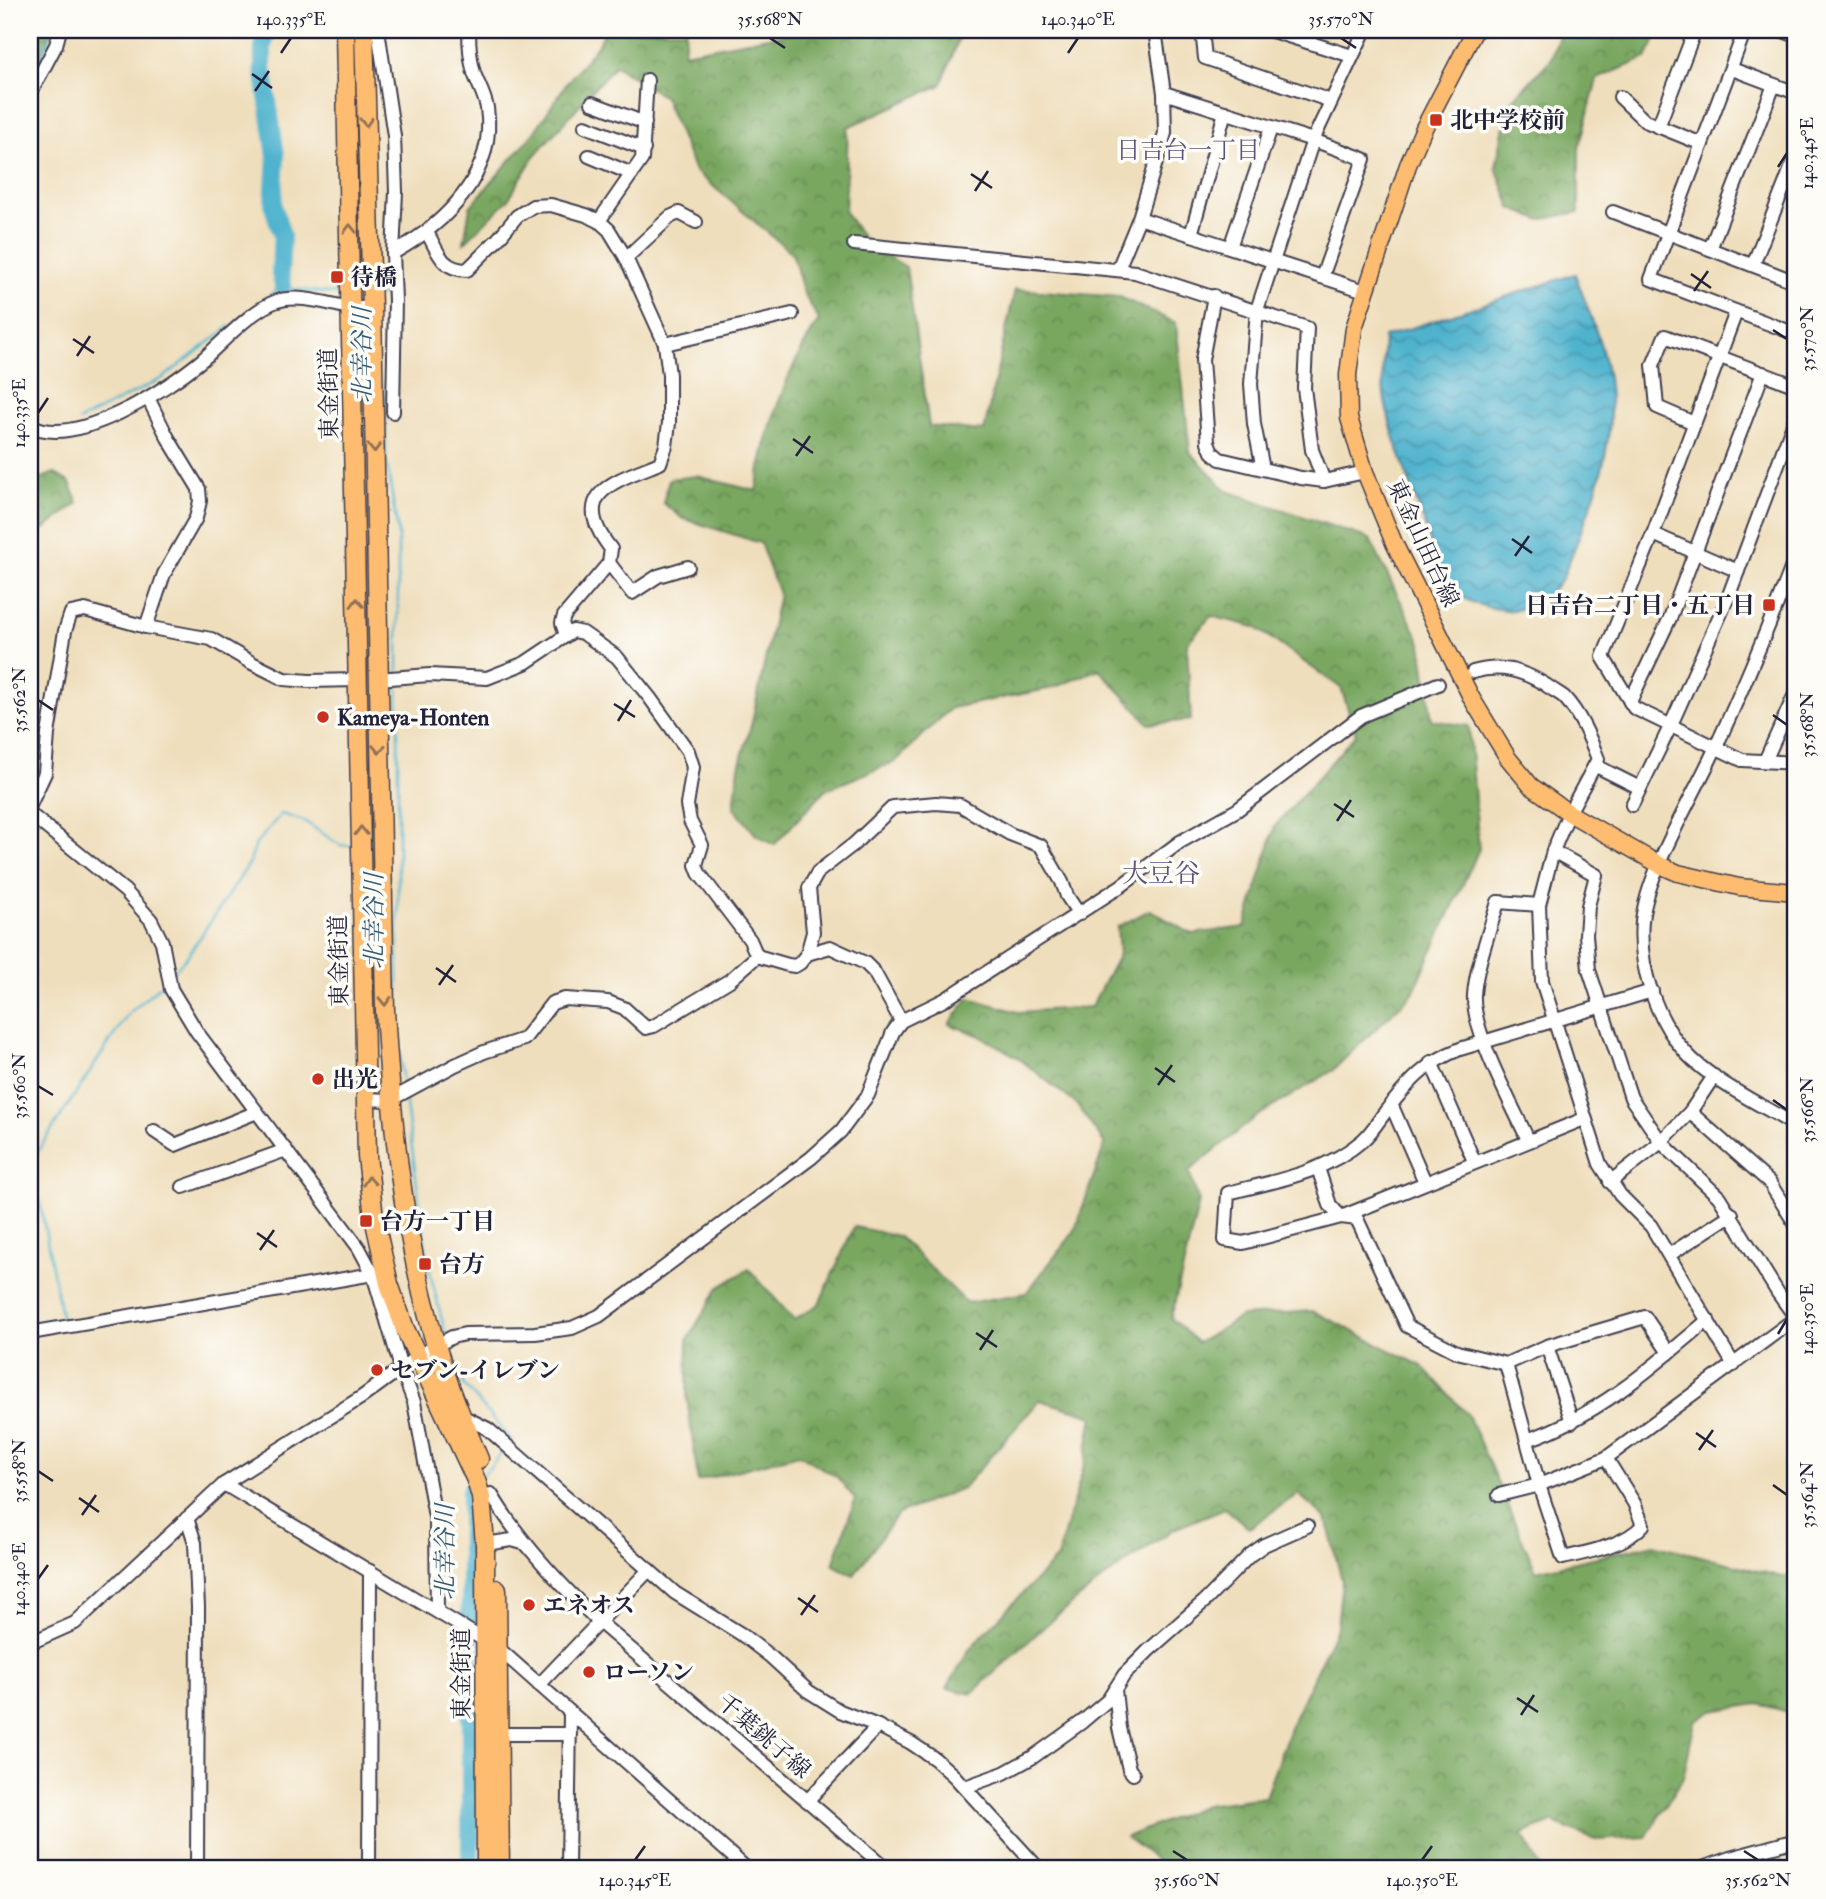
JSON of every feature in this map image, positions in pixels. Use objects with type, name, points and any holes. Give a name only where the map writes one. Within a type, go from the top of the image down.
[{"type":"highway","name":"東金街道","points":[[345,30],[365,1099],[370,1190],[379,1241],[396,1306],[476,1480],[490,1543]]},
{"type":"highway","name":"東金街道","points":[[364,30],[385,1010],[390,1100],[402,1192],[417,1274],[436,1346],[491,1494],[492,1644],[500,1869]]},
{"type":"highway","points":[[358,680],[377,679]]},
{"type":"highway","name":"東金街道","points":[[486,1869],[492,1644]]},
{"type":"main road","name":"東金山田台線","points":[[1475,30],[1423,128],[1408,164],[1354,328],[1348,375],[1349,418],[1365,472],[1394,543],[1472,699],[1508,758],[1531,786],[1569,813],[1678,873],[1712,882],[1796,892]]},
{"type":"street","points":[[30,94],[57,45],[60,30]]},
{"type":"street","points":[[378,30],[394,136],[396,192],[393,253],[393,412]]},
{"type":"street","points":[[393,253],[427,232],[456,206],[470,187],[485,148],[487,106],[474,73],[469,30]]},
{"type":"street","points":[[1118,270],[1139,218],[1165,132],[1164,93],[1155,30]]},
{"type":"street","points":[[1202,30],[1205,58],[1331,101]]},
{"type":"street","points":[[1269,30],[1352,56]]},
{"type":"street","points":[[1263,469],[1254,424],[1251,384],[1257,310],[1313,140],[1365,30]]},
{"type":"street","points":[[1658,127],[1695,30]]},
{"type":"street","points":[[1745,30],[1651,279],[1796,334]]},
{"type":"street","points":[[1781,30],[1796,36]]},
{"type":"street","points":[[1731,69],[1796,93]]},
{"type":"street","points":[[599,220],[642,159],[647,80]]},
{"type":"street","points":[[1710,249],[1774,85]]},
{"type":"street","points":[[1164,93],[1364,159],[1322,277]]},
{"type":"street","points":[[346,96],[387,96]]},
{"type":"street","points":[[1620,97],[1645,121],[1702,144]]},
{"type":"street","points":[[592,103],[645,123]]},
{"type":"street","points":[[1191,234],[1225,112]]},
{"type":"street","points":[[585,126],[644,149]]},
{"type":"street","points":[[1230,247],[1271,128]]},
{"type":"street","points":[[589,156],[632,174]]},
{"type":"street","points":[[1753,265],[1796,156]]},
{"type":"street","points":[[427,232],[443,261],[454,270],[467,270],[517,216],[533,206],[551,205],[599,220],[609,230],[626,258],[665,344],[669,375],[666,446],[660,463],[601,490],[594,507],[601,536],[611,549],[609,563],[564,616],[562,623],[566,635]]},
{"type":"street","points":[[1613,212],[1796,282]]},
{"type":"street","points":[[626,258],[670,216],[679,213],[696,222]]},
{"type":"street","points":[[1139,218],[1365,291]]},
{"type":"street","points":[[854,244],[1135,272],[1307,328],[1304,388],[1312,450],[1324,481]]},
{"type":"street","points":[[1214,296],[1202,360],[1208,442],[1212,452],[1220,459],[1324,481],[1365,472]]},
{"type":"street","points":[[30,425],[47,432],[73,429],[106,418],[148,398],[199,362],[267,306],[278,301],[297,299],[352,308],[372,307]]},
{"type":"street","points":[[1736,312],[1653,534],[1603,657],[1634,708],[1742,760],[1796,763]]},
{"type":"street","points":[[665,344],[792,314]]},
{"type":"street","points":[[1694,423],[1657,407],[1653,365],[1665,336],[1796,386]]},
{"type":"street","points":[[1630,702],[1670,618],[1763,373]]},
{"type":"street","points":[[146,627],[164,574],[195,517],[200,501],[198,489],[148,398]]},
{"type":"street","points":[[1632,805],[1670,727],[1738,571],[1796,416]]},
{"type":"street","points":[[1653,534],[1738,571]]},
{"type":"street","points":[[1796,556],[1774,615],[1716,748],[1660,865],[1642,919],[1642,941],[1652,991],[1672,1035],[1687,1054],[1714,1076],[1796,1126]]},
{"type":"street","points":[[609,563],[632,593],[658,576],[688,567]]},
{"type":"street","points":[[30,805],[45,773],[48,734],[65,631],[71,613],[85,610],[146,627],[211,639],[284,679],[358,680]]},
{"type":"street","points":[[377,679],[430,675],[487,678],[525,663],[573,631],[583,633],[617,657],[688,751],[693,767],[687,805],[690,821],[702,845],[696,865],[699,873],[750,940],[757,956]]},
{"type":"street","points":[[1474,672],[1490,667],[1504,668],[1532,677],[1563,697],[1589,735],[1598,759],[1596,766],[1569,813],[1553,851],[1539,905],[1538,936],[1542,981],[1600,1164],[1610,1182],[1651,1226],[1734,1365]]},
{"type":"street","points":[[30,1643],[75,1623],[224,1484],[362,1397],[418,1356],[452,1337],[465,1334],[536,1333],[572,1328],[599,1316],[811,1158],[841,1130],[868,1095],[893,1032],[901,1020],[944,1000],[1079,914],[1180,842],[1237,810],[1361,716],[1438,684]]},
{"type":"street","points":[[1765,761],[1792,712],[1796,691]]},
{"type":"street","points":[[1596,766],[1640,788]]},
{"type":"street","points":[[807,954],[813,932],[809,888],[818,872],[854,844],[892,807],[936,803],[960,805],[1010,834],[1041,846],[1062,882],[1066,896],[1079,914]]},
{"type":"street","points":[[30,814],[125,891],[151,920],[162,942],[171,989],[197,1031],[359,1248],[373,1274],[414,1402],[436,1522],[437,1611]]},
{"type":"street","points":[[1500,1496],[1539,1485],[1606,1458],[1796,1318],[1778,1293],[1732,1214],[1719,1197],[1661,1142],[1631,1098],[1589,970],[1586,934],[1588,906],[1596,875],[1553,851]]},
{"type":"street","points":[[1528,1140],[1484,1042],[1476,1016],[1474,994],[1499,902],[1539,905]]},
{"type":"street","points":[[757,956],[795,966],[807,954],[830,947],[865,963],[874,972],[901,1020]]},
{"type":"street","points":[[365,1099],[390,1100],[455,1065],[524,1038],[552,1003],[565,999],[608,1002],[624,1008],[646,1028],[654,1026],[730,980],[757,956]]},
{"type":"street","points":[[1584,1119],[1474,1161],[1341,1217],[1243,1243],[1225,1240],[1228,1193],[1318,1168],[1344,1155],[1365,1138],[1391,1104],[1431,1062],[1460,1049],[1652,991]]},
{"type":"street","points":[[1431,1062],[1474,1161]]},
{"type":"street","points":[[1610,1182],[1661,1142],[1690,1112],[1714,1076]]},
{"type":"street","points":[[1391,1104],[1425,1182]]},
{"type":"street","points":[[154,1131],[175,1145],[257,1112]]},
{"type":"street","points":[[1690,1112],[1769,1182],[1796,1225]]},
{"type":"street","points":[[183,1187],[286,1150]]},
{"type":"street","points":[[1318,1168],[1330,1205],[1341,1217],[1357,1219],[1407,1325],[1457,1352],[1506,1364],[1547,1346],[1645,1317],[1669,1353]]},
{"type":"street","points":[[1669,1255],[1732,1214]]},
{"type":"street","points":[[359,1248],[379,1241]]},
{"type":"street","points":[[30,1333],[373,1274]]},
{"type":"street","points":[[1527,1440],[1572,1422],[1669,1353],[1708,1320]]},
{"type":"street","points":[[1547,1346],[1572,1422]]},
{"type":"street","points":[[1506,1364],[1539,1485],[1563,1558],[1594,1550],[1639,1530],[1643,1525],[1634,1503],[1606,1458]]},
{"type":"street","points":[[461,1416],[488,1429],[675,1593],[741,1634],[808,1691],[840,1711],[878,1726],[935,1759],[965,1787],[1039,1869]]},
{"type":"street","points":[[224,1484],[492,1644],[746,1869]]},
{"type":"street","name":"千葉銚子線","points":[[491,1494],[504,1516],[527,1544],[598,1621],[887,1869]]},
{"type":"street","points":[[187,1518],[195,1543],[198,1607],[197,1869]]},
{"type":"street","points":[[965,1787],[1004,1773],[1033,1757],[1082,1722],[1108,1700],[1124,1675],[1149,1650],[1206,1600],[1250,1555],[1264,1545],[1307,1526]]},
{"type":"street","points":[[490,1543],[512,1540],[527,1544]]},
{"type":"street","points":[[539,1685],[649,1570]]},
{"type":"street","points":[[369,1869],[370,1571]]},
{"type":"street","points":[[1115,1690],[1119,1728],[1133,1774]]},
{"type":"street","points":[[568,1869],[570,1713]]},
{"type":"street","points":[[807,1801],[878,1726]]},
{"type":"street","points":[[509,1734],[570,1734]]},
{"type":"street","points":[[1700,1869],[1796,1840]]},
{"type":"green space","points":[[30,30],[51,30],[48,43],[30,77]]},
{"type":"green space","points":[[605,30],[686,30],[684,53],[805,30],[957,30],[961,33],[941,85],[848,127],[845,212],[866,243],[906,267],[929,426],[984,431],[1015,289],[1120,297],[1176,323],[1190,452],[1227,491],[1370,539],[1421,643],[1432,720],[1469,726],[1479,849],[1413,993],[1332,1071],[1256,1117],[1189,1171],[1199,1202],[1171,1318],[1198,1343],[1242,1316],[1313,1311],[1422,1366],[1468,1415],[1536,1571],[1654,1544],[1782,1577],[1796,1575],[1796,1723],[1792,1713],[1759,1704],[1712,1711],[1695,1722],[1683,1778],[1646,1837],[1595,1840],[1552,1822],[1522,1834],[1541,1869],[1273,1869],[1244,1862],[1167,1868],[1126,1837],[1205,1805],[1265,1797],[1293,1720],[1337,1627],[1342,1581],[1326,1518],[1298,1494],[1249,1528],[1225,1508],[1174,1529],[1107,1576],[1054,1618],[971,1694],[947,1688],[970,1648],[1057,1558],[1085,1462],[1093,1416],[1040,1400],[963,1488],[898,1514],[854,1575],[833,1565],[855,1499],[838,1478],[799,1454],[698,1481],[687,1397],[688,1339],[718,1288],[749,1269],[794,1320],[819,1304],[854,1227],[898,1236],[967,1303],[1026,1293],[1074,1232],[1105,1144],[1076,1104],[1017,1057],[978,1035],[949,1024],[969,998],[1018,1012],[1091,1007],[1119,954],[1117,927],[1150,910],[1192,934],[1245,927],[1275,826],[1356,734],[1341,688],[1255,627],[1211,616],[1187,643],[1191,720],[1149,724],[1099,669],[1053,688],[951,708],[895,762],[825,790],[774,845],[756,835],[734,808],[739,767],[752,722],[779,594],[760,543],[682,518],[663,503],[669,479],[697,476],[756,491],[778,402],[796,360],[819,320],[804,294],[792,253],[695,171],[664,97],[615,65],[534,156],[508,200],[464,243],[470,207],[533,134],[566,84],[599,43]]},
{"type":"green space","points":[[1561,30],[1660,30],[1646,58],[1597,79],[1579,148],[1579,212],[1539,220],[1511,208],[1496,167],[1508,105],[1551,59]]},
{"type":"green space","points":[[54,473],[70,483],[78,503],[30,540],[30,483]]},
{"type":"water","points":[[1575,274],[1600,343],[1609,386],[1609,436],[1598,484],[1563,577],[1552,591],[1539,602],[1515,610],[1482,606],[1453,590],[1436,562],[1388,416],[1383,385],[1384,337]]},
{"type":"waterway","points":[[35,72],[53,30]]},
{"type":"waterway","name":"北幸谷川","points":[[266,30],[263,68],[276,156],[273,206],[282,235],[280,274],[283,285]]},
{"type":"waterway","name":"北幸谷川","points":[[260,303],[283,285],[294,289],[344,295]]},
{"type":"waterway","name":"北幸谷川","points":[[378,295],[386,295],[386,458],[398,533],[398,675]]},
{"type":"waterway","points":[[79,421],[163,378],[230,326]]},
{"type":"waterway","name":"北幸谷川","points":[[398,682],[398,1026],[403,1088]]},
{"type":"waterway","points":[[173,972],[186,958],[249,864],[256,844],[281,814],[304,821],[340,845],[353,846]]},
{"type":"waterway","points":[[30,1326],[62,1320],[32,1160],[128,1014],[164,982]]},
{"type":"waterway","name":"北幸谷川","points":[[405,1098],[428,1264],[446,1336]]},
{"type":"waterway","name":"北幸谷川","points":[[449,1345],[464,1385],[512,1441],[510,1443]]},
{"type":"waterway","name":"北幸谷川","points":[[483,1475],[506,1448]]},
{"type":"waterway","name":"北幸谷川","points":[[470,1491],[470,1869]]},
{"type":"place","name":"北中学校前","points":[[1436,120]]},
{"type":"place","name":"待橋","points":[[337,277]]},
{"type":"place","name":"日吉台二丁目・五丁目","points":[[1769,605]]},
{"type":"place","name":"Kameya-Honten","points":[[323,717]]},
{"type":"place","name":"出光","points":[[318,1079]]},
{"type":"place","name":"台方一丁目","points":[[366,1221]]},
{"type":"place","name":"台方","points":[[425,1264]]},
{"type":"place","name":"セブン-イレブン","points":[[377,1370]]},
{"type":"place","name":"エネオス","points":[[529,1605]]},
{"type":"place","name":"ローソン","points":[[589,1672]]},
{"type":"district","name":"日吉台一丁目","points":[[1188,150]]},
{"type":"district","name":"大豆谷","points":[[1161,874]]}]
